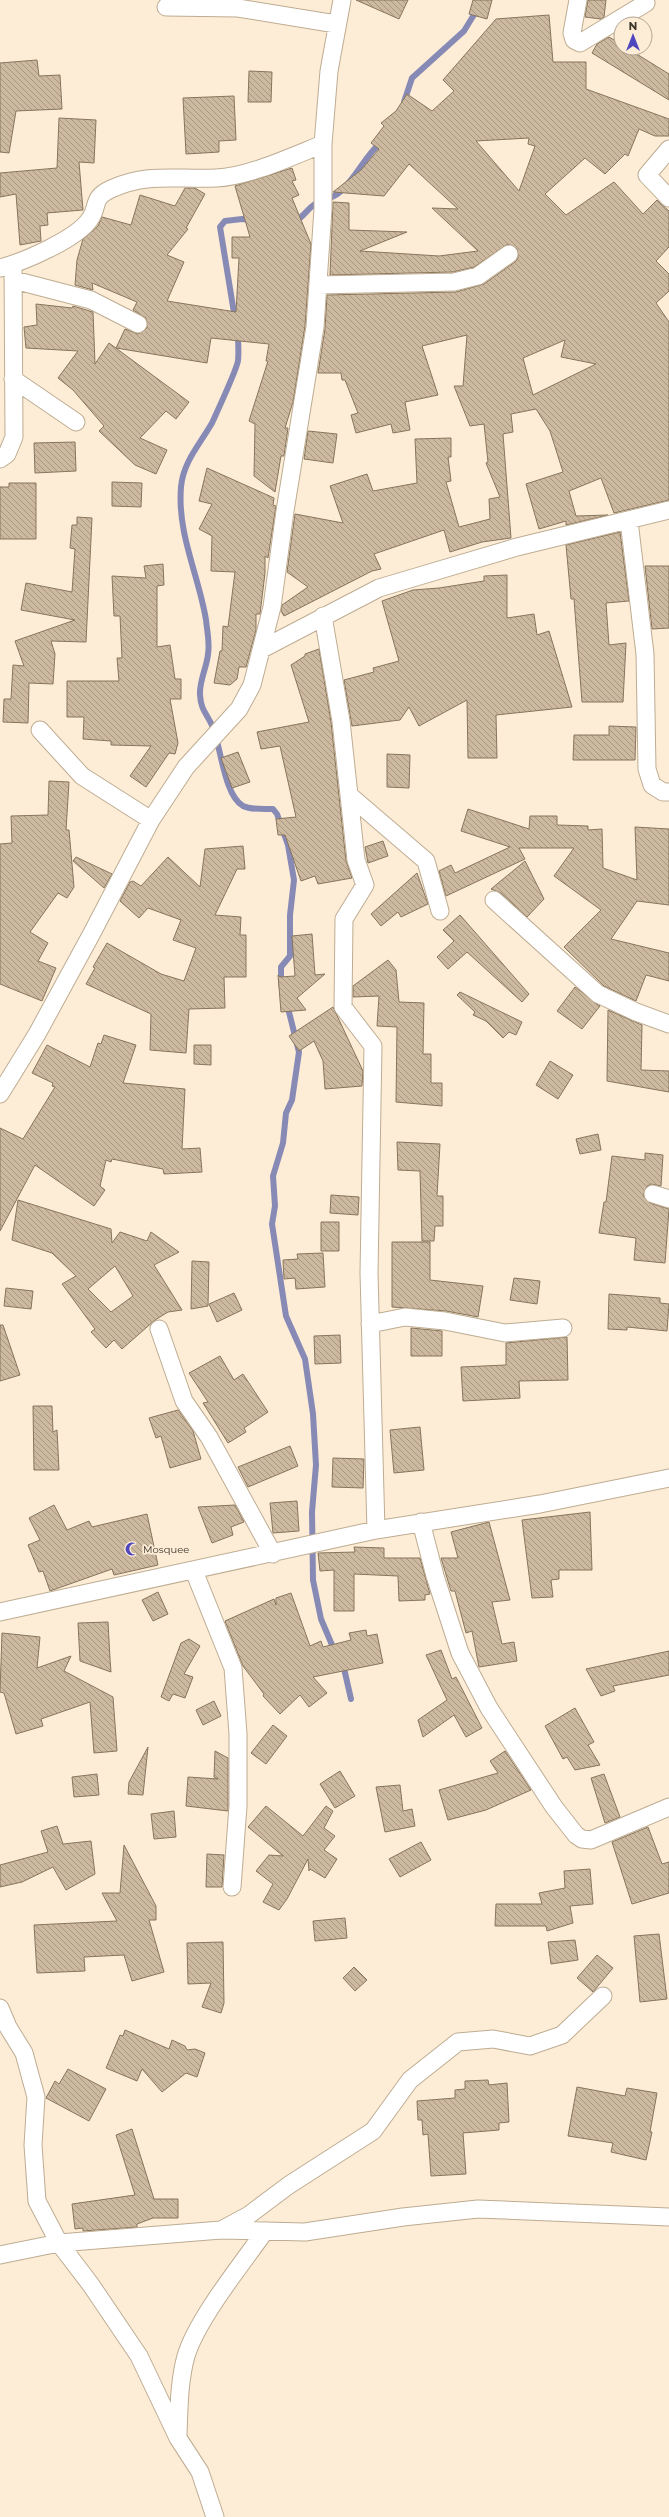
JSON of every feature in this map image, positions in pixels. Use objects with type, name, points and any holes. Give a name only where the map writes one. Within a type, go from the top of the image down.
[{"type":"street","points":[[0,1094],[37,1034],[151,820],[186,767],[239,709],[252,685],[272,607],[285,511],[309,373],[318,285],[323,209],[323,144],[336,24],[342,0]]},
{"type":"street","points":[[578,0],[572,34],[574,40],[580,43],[646,3]]},
{"type":"street","points":[[166,6],[238,8],[336,24]]},
{"type":"street","points":[[9,271],[54,247],[77,230],[90,219],[96,200],[110,189],[152,177],[217,178],[288,158],[323,144]]},
{"type":"street","points":[[669,149],[647,175],[669,198]]},
{"type":"street","points":[[318,285],[454,282],[478,276],[509,254]]},
{"type":"street","points":[[9,271],[91,300],[138,324]]},
{"type":"street","points":[[0,459],[7,454],[14,437],[9,271]]},
{"type":"street","points":[[13,379],[76,422]]},
{"type":"street","points":[[262,649],[379,588],[517,547],[629,521],[669,510]]},
{"type":"street","points":[[629,521],[645,654],[647,769],[652,785],[663,792],[669,792]]},
{"type":"street","points":[[323,616],[341,721],[356,860],[365,884],[344,919],[343,1007],[373,1046],[370,1324],[376,1530]]},
{"type":"street","points":[[40,730],[82,776],[151,820]]},
{"type":"street","points":[[349,794],[426,861],[440,911]]},
{"type":"street","points":[[494,900],[598,994],[636,1012],[669,1024]]},
{"type":"street","points":[[370,1324],[405,1317],[446,1321],[505,1333],[563,1328]]},
{"type":"street","points":[[160,1330],[184,1401],[209,1437],[272,1554]]},
{"type":"street","points":[[0,1612],[340,1540],[376,1530],[540,1504],[669,1478]]},
{"type":"street","points":[[421,1522],[435,1576],[460,1653],[489,1708],[554,1807],[576,1835],[582,1839],[591,1840],[669,1807]]},
{"type":"street","points":[[194,1571],[233,1668],[238,1734],[238,1806],[232,1887]]},
{"type":"street","points":[[221,2230],[249,2215],[289,2185],[373,2132],[410,2080],[458,2042],[494,2039],[530,2046],[562,2035],[603,1996]]},
{"type":"street","points":[[0,2008],[8,2027],[24,2053],[36,2097],[33,2145],[37,2201],[59,2243],[91,2285],[139,2356],[178,2438],[200,2472],[215,2517]]},
{"type":"street","points":[[0,2255],[59,2243],[221,2230],[305,2232],[403,2217],[478,2209],[669,2217]]},
{"type":"street","points":[[178,2438],[181,2383],[186,2355],[202,2323],[265,2231]]},
{"type":"building","points":[[356,0],[408,0],[399,19]]},
{"type":"building","points":[[473,0],[492,0],[487,19],[469,14]]},
{"type":"building","points":[[588,0],[606,0],[604,17],[601,19],[585,17]]},
{"type":"building","points":[[549,15],[553,62],[586,62],[586,89],[669,119],[669,136],[655,136],[639,129],[628,156],[625,154],[605,174],[585,158],[545,194],[566,215],[614,182],[643,214],[657,200],[669,211],[669,247],[656,261],[669,274],[669,291],[656,303],[669,322],[669,500],[614,513],[601,478],[569,491],[576,516],[608,515],[566,525],[566,521],[539,529],[526,484],[563,472],[550,431],[536,409],[511,414],[513,432],[503,434],[511,538],[482,542],[450,552],[444,530],[374,554],[381,569],[372,571],[284,616],[281,611],[282,605],[308,587],[287,572],[295,514],[343,523],[330,486],[367,474],[373,491],[417,483],[415,439],[451,438],[451,457],[448,457],[451,481],[446,482],[459,527],[490,519],[489,499],[500,497],[486,463],[488,462],[484,424],[470,426],[454,386],[463,386],[467,335],[422,346],[438,395],[405,402],[410,430],[393,433],[391,424],[356,433],[351,415],[358,413],[345,380],[342,380],[341,373],[318,373],[325,329],[327,295],[456,292],[484,284],[515,262],[518,258],[517,249],[508,244],[474,267],[453,272],[330,275],[333,202],[349,203],[349,230],[407,232],[360,251],[439,256],[478,251],[432,208],[458,209],[409,164],[384,196],[333,192],[361,170],[379,149],[371,143],[384,126],[381,123],[396,111],[407,94],[432,111],[454,91],[443,80],[496,19]],"holes":[[[529,138],[528,144],[535,146],[519,191],[476,141]],[[565,340],[561,357],[596,364],[533,395],[523,358]]]},
{"type":"building","points":[[609,37],[613,39],[613,56],[640,56],[669,74],[669,100],[592,53],[597,44]]},
{"type":"building","points":[[37,60],[39,76],[60,75],[62,109],[16,111],[9,153],[0,152],[0,63]]},
{"type":"building","points":[[249,71],[272,72],[271,102],[248,102]]},
{"type":"building","points":[[234,96],[236,140],[219,141],[219,152],[186,154],[183,98]]},
{"type":"building","points":[[59,118],[96,120],[94,163],[79,162],[83,210],[47,213],[48,225],[40,226],[41,241],[20,245],[16,194],[0,197],[0,173],[57,168]]},
{"type":"building","points":[[292,168],[296,180],[292,181],[299,195],[292,198],[311,244],[305,326],[293,402],[285,428],[288,428],[284,456],[281,456],[275,492],[254,476],[255,424],[249,421],[268,361],[266,361],[269,344],[211,338],[207,363],[116,348],[125,329],[138,334],[147,328],[146,318],[133,310],[137,302],[92,283],[93,290],[75,285],[77,260],[83,239],[98,226],[102,217],[131,225],[140,195],[175,206],[185,188],[195,188],[205,194],[186,228],[188,229],[167,255],[184,262],[167,301],[236,312],[239,258],[232,258],[232,237],[250,237],[235,186]]},
{"type":"building","points":[[36,304],[72,308],[73,306],[93,312],[95,364],[109,343],[189,402],[176,419],[166,411],[140,438],[167,450],[156,474],[135,465],[99,431],[104,426],[73,390],[58,378],[78,351],[26,348],[24,327],[37,325]]},
{"type":"building","points":[[308,431],[337,434],[333,463],[304,459]]},
{"type":"building","points":[[75,442],[76,471],[35,473],[34,443]]},
{"type":"building","points":[[207,468],[274,498],[273,505],[276,506],[268,558],[265,556],[265,573],[260,614],[256,614],[256,630],[246,667],[239,667],[237,679],[230,685],[214,683],[220,651],[222,651],[223,626],[228,627],[235,572],[211,571],[212,536],[199,529],[212,504],[199,501]]},
{"type":"building","points":[[112,482],[142,483],[141,507],[112,506]]},
{"type":"building","points":[[9,483],[36,483],[36,539],[0,539],[0,487],[9,487]]},
{"type":"building","points":[[77,517],[92,518],[86,642],[51,641],[55,654],[53,684],[29,683],[28,723],[3,722],[4,699],[11,699],[13,665],[24,666],[15,641],[75,620],[21,610],[26,583],[72,592],[75,549],[70,548],[72,525],[77,525]]},
{"type":"building","points":[[620,532],[629,601],[606,603],[609,645],[626,643],[623,702],[582,702],[574,599],[571,599],[566,545]]},
{"type":"building","points":[[163,564],[164,585],[157,586],[157,647],[170,645],[175,679],[181,679],[181,699],[170,699],[178,743],[175,754],[169,753],[146,787],[130,776],[151,746],[111,745],[111,741],[83,739],[84,717],[67,717],[67,681],[119,681],[117,658],[122,658],[120,616],[114,616],[112,576],[146,578],[144,566]]},
{"type":"building","points":[[645,566],[669,566],[669,628],[652,629]]},
{"type":"building","points":[[507,575],[507,618],[534,614],[537,635],[549,631],[572,707],[496,715],[497,758],[468,758],[467,700],[419,726],[409,707],[400,720],[352,726],[344,680],[374,672],[373,668],[399,661],[382,601],[413,590],[439,588],[484,581],[484,576]]},
{"type":"building","points":[[319,649],[331,722],[346,861],[352,878],[318,884],[315,876],[301,881],[285,835],[278,835],[276,819],[296,817],[280,746],[261,749],[257,732],[309,722],[291,665],[305,656],[305,654]]},
{"type":"building","points":[[609,726],[636,727],[635,760],[573,760],[574,735],[609,735]]},
{"type":"building","points":[[238,752],[250,782],[232,788],[221,758]]},
{"type":"building","points":[[387,754],[410,755],[409,788],[387,787]]},
{"type":"building","points":[[49,781],[69,782],[66,830],[69,830],[74,887],[67,898],[58,893],[30,932],[48,943],[38,961],[56,968],[42,1001],[0,984],[0,844],[12,843],[11,816],[48,815]]},
{"type":"building","points":[[468,809],[529,829],[530,816],[557,816],[557,825],[588,826],[588,830],[602,829],[603,868],[637,880],[635,827],[669,829],[669,905],[637,901],[611,939],[669,953],[669,981],[646,975],[636,1001],[604,986],[564,947],[601,910],[554,876],[574,848],[519,848],[525,859],[446,896],[439,871],[451,865],[455,873],[510,847],[461,831]]},
{"type":"building","points":[[383,841],[388,856],[368,863],[365,847]]},
{"type":"building","points":[[243,846],[245,869],[237,869],[215,915],[241,917],[240,935],[246,935],[246,977],[224,977],[225,1008],[189,1009],[186,1053],[150,1050],[151,1014],[86,984],[95,968],[93,967],[107,943],[161,974],[184,981],[196,948],[173,940],[181,920],[148,908],[139,918],[120,901],[130,882],[133,881],[141,886],[168,857],[200,887],[205,849]]},
{"type":"building","points":[[76,857],[112,874],[104,888],[73,861]]},
{"type":"building","points":[[525,861],[544,899],[527,917],[501,893],[491,889]]},
{"type":"building","points":[[417,873],[428,904],[401,917],[398,912],[381,926],[371,914]]},
{"type":"building","points":[[460,915],[529,994],[522,1002],[467,952],[448,969],[437,957],[454,941],[443,930]]},
{"type":"building","points":[[312,934],[315,975],[325,974],[297,998],[306,1010],[281,1012],[278,975],[280,977],[295,976],[292,936]]},
{"type":"building","points":[[388,960],[396,970],[399,1002],[424,1003],[423,1054],[431,1054],[431,1083],[442,1083],[442,1106],[396,1102],[397,1027],[377,1026],[379,996],[353,997],[353,986]]},
{"type":"building","points":[[575,987],[600,1006],[582,1029],[557,1011]]},
{"type":"building","points":[[460,992],[522,1022],[516,1035],[509,1032],[503,1038],[486,1021],[473,1015],[475,1012],[457,995]]},
{"type":"building","points":[[333,1007],[363,1071],[362,1086],[325,1089],[323,1061],[314,1041],[299,1051],[289,1036]]},
{"type":"building","points":[[608,1010],[642,1025],[641,1070],[669,1071],[669,1092],[607,1081]]},
{"type":"building","points":[[104,1035],[136,1045],[123,1083],[185,1089],[182,1149],[200,1148],[202,1172],[164,1174],[163,1169],[112,1159],[111,1162],[106,1160],[100,1186],[105,1190],[94,1206],[35,1165],[0,1231],[0,1128],[23,1139],[55,1087],[52,1086],[53,1083],[32,1073],[47,1045],[90,1067],[98,1043],[101,1044]]},
{"type":"building","points":[[194,1045],[211,1045],[211,1065],[194,1064]]},
{"type":"building","points":[[550,1061],[573,1075],[558,1099],[536,1085]]},
{"type":"building","points":[[598,1134],[601,1150],[580,1154],[576,1139]]},
{"type":"building","points":[[397,1142],[440,1144],[437,1196],[443,1196],[443,1226],[435,1226],[434,1241],[422,1241],[420,1171],[398,1170]]},
{"type":"building","points":[[645,1153],[663,1155],[661,1186],[651,1184],[647,1186],[643,1196],[650,1203],[669,1209],[665,1263],[634,1260],[636,1238],[599,1233],[604,1202],[606,1202],[612,1156],[645,1160]]},
{"type":"building","points":[[331,1195],[359,1197],[358,1215],[330,1213]]},
{"type":"building","points":[[18,1200],[111,1229],[112,1243],[120,1232],[147,1241],[151,1232],[179,1252],[154,1265],[182,1310],[168,1312],[155,1320],[122,1349],[114,1340],[106,1348],[91,1332],[95,1329],[62,1284],[76,1276],[52,1253],[12,1240]],"holes":[[[115,1266],[133,1296],[111,1312],[88,1289]]]},
{"type":"building","points":[[321,1222],[339,1222],[339,1251],[321,1251]]},
{"type":"building","points":[[392,1242],[430,1242],[430,1280],[483,1286],[478,1317],[446,1311],[392,1307]]},
{"type":"building","points":[[323,1253],[325,1287],[296,1289],[295,1278],[284,1279],[283,1260],[298,1259],[297,1254]]},
{"type":"building","points":[[192,1261],[209,1262],[208,1306],[191,1309]]},
{"type":"building","points":[[514,1278],[540,1281],[537,1304],[510,1300]]},
{"type":"building","points":[[6,1288],[33,1291],[31,1309],[4,1306]]},
{"type":"building","points":[[234,1293],[242,1310],[217,1322],[209,1304]]},
{"type":"building","points":[[609,1294],[660,1298],[660,1303],[669,1304],[667,1331],[627,1327],[627,1330],[608,1329]]},
{"type":"building","points":[[0,1325],[3,1325],[20,1375],[0,1381]]},
{"type":"building","points":[[411,1328],[442,1331],[442,1356],[411,1356]]},
{"type":"building","points":[[340,1335],[341,1363],[315,1364],[314,1336]]},
{"type":"building","points":[[567,1337],[568,1380],[519,1381],[520,1398],[463,1401],[461,1367],[506,1365],[506,1343]]},
{"type":"building","points":[[220,1356],[234,1380],[243,1374],[268,1412],[244,1428],[246,1432],[228,1443],[203,1403],[208,1402],[189,1373]]},
{"type":"building","points":[[33,1406],[52,1406],[53,1432],[57,1430],[59,1470],[34,1470]]},
{"type":"building","points":[[178,1410],[193,1431],[201,1459],[170,1468],[161,1436],[156,1438],[149,1418]]},
{"type":"building","points":[[420,1427],[424,1470],[394,1473],[390,1430]]},
{"type":"building","points":[[290,1446],[298,1466],[248,1487],[238,1467]]},
{"type":"building","points":[[333,1458],[364,1459],[363,1488],[332,1487]]},
{"type":"building","points":[[297,1501],[299,1531],[273,1533],[270,1503]]},
{"type":"building","points":[[54,1505],[67,1530],[89,1521],[92,1527],[147,1514],[158,1565],[114,1575],[112,1569],[50,1591],[43,1571],[39,1572],[28,1545],[40,1540],[29,1518]]},
{"type":"building","points":[[235,1505],[244,1522],[231,1527],[233,1535],[212,1543],[198,1507]]},
{"type":"building","points":[[590,1512],[592,1570],[559,1570],[559,1579],[551,1580],[553,1597],[532,1598],[522,1520]]},
{"type":"building","points":[[489,1522],[510,1600],[492,1602],[502,1644],[514,1642],[517,1661],[479,1667],[472,1631],[466,1633],[455,1591],[451,1591],[441,1558],[458,1558],[451,1532]]},
{"type":"building","points":[[354,1547],[384,1548],[384,1558],[420,1558],[430,1594],[425,1595],[425,1600],[399,1601],[398,1576],[354,1574],[354,1611],[334,1611],[334,1570],[320,1571],[318,1553],[355,1552]]},
{"type":"building","points":[[158,1592],[168,1614],[153,1621],[142,1600]]},
{"type":"building","points":[[291,1593],[310,1646],[321,1641],[323,1647],[351,1640],[349,1633],[366,1630],[367,1636],[377,1634],[383,1663],[313,1677],[327,1693],[309,1707],[300,1695],[280,1714],[263,1696],[264,1694],[243,1666],[225,1621],[274,1599],[276,1605],[276,1598]]},
{"type":"building","points":[[108,1622],[111,1672],[80,1661],[78,1623]]},
{"type":"building","points":[[2,1633],[40,1637],[37,1668],[71,1656],[64,1671],[113,1697],[117,1751],[94,1753],[90,1702],[41,1719],[43,1726],[16,1734],[4,1693],[0,1692]]},
{"type":"building","points":[[189,1639],[200,1646],[184,1674],[193,1677],[185,1698],[173,1694],[169,1701],[161,1697],[181,1643]]},
{"type":"building","points":[[441,1650],[452,1679],[456,1677],[482,1728],[466,1737],[454,1715],[423,1737],[418,1720],[447,1700],[426,1655]]},
{"type":"building","points":[[669,1651],[669,1675],[613,1686],[615,1691],[601,1696],[586,1669]]},
{"type":"building","points":[[214,1701],[221,1716],[203,1725],[196,1710]]},
{"type":"building","points":[[575,1708],[594,1742],[588,1745],[600,1765],[575,1770],[567,1757],[563,1759],[545,1726]]},
{"type":"building","points":[[273,1725],[287,1736],[266,1764],[251,1753]]},
{"type":"building","points":[[148,1747],[143,1795],[128,1794],[129,1782]]},
{"type":"building","points":[[215,1751],[228,1758],[228,1811],[186,1806],[188,1777],[218,1779],[214,1777]]},
{"type":"building","points":[[505,1751],[531,1790],[486,1810],[448,1820],[439,1790],[498,1773],[490,1761]]},
{"type":"building","points":[[340,1771],[355,1796],[335,1808],[320,1784]]},
{"type":"building","points":[[97,1774],[99,1795],[74,1797],[72,1777]]},
{"type":"building","points":[[604,1774],[620,1817],[605,1823],[591,1778]]},
{"type":"building","points":[[400,1785],[403,1811],[412,1809],[415,1826],[385,1832],[376,1787]]},
{"type":"building","points":[[266,1806],[303,1836],[326,1806],[333,1811],[324,1828],[335,1836],[324,1850],[337,1859],[325,1878],[310,1869],[309,1871],[308,1859],[287,1899],[279,1910],[263,1902],[273,1884],[256,1871],[269,1855],[283,1856],[248,1827]]},
{"type":"building","points":[[174,1811],[176,1837],[154,1839],[151,1814]]},
{"type":"building","points":[[57,1826],[63,1844],[91,1841],[95,1874],[66,1890],[53,1867],[22,1882],[0,1887],[0,1865],[48,1852],[41,1831]]},
{"type":"building","points":[[648,1827],[662,1864],[669,1862],[669,1893],[632,1904],[612,1842]]},
{"type":"building","points":[[421,1842],[431,1860],[400,1877],[389,1859]]},
{"type":"building","points":[[124,1845],[156,1906],[156,1920],[149,1920],[164,1972],[132,1981],[124,1955],[84,1957],[85,1971],[37,1973],[34,1925],[117,1921],[102,1893],[120,1893]]},
{"type":"building","points":[[207,1854],[224,1855],[222,1887],[206,1887]]},
{"type":"building","points":[[590,1869],[593,1904],[570,1906],[573,1923],[547,1931],[546,1926],[495,1926],[496,1904],[542,1904],[539,1893],[565,1888],[564,1871]]},
{"type":"building","points":[[345,1918],[347,1938],[315,1941],[313,1921]]},
{"type":"building","points":[[659,1934],[667,1999],[640,2002],[634,1936]]},
{"type":"building","points":[[575,1940],[578,1960],[551,1964],[548,1942]]},
{"type":"building","points":[[223,1942],[224,2003],[221,2013],[202,2007],[211,1983],[188,1984],[187,1943]]},
{"type":"building","points":[[597,1955],[613,1968],[593,1992],[577,1978]]},
{"type":"building","points":[[354,1967],[367,1980],[355,1991],[343,1978]]},
{"type":"building","points":[[125,2030],[169,2049],[172,2040],[185,2046],[187,2050],[195,2049],[205,2053],[197,2077],[186,2073],[162,2092],[142,2069],[137,2081],[106,2068],[120,2035],[123,2036]]},
{"type":"building","points":[[68,2069],[106,2089],[89,2121],[46,2098],[55,2081],[59,2084]]},
{"type":"building","points":[[488,2080],[489,2085],[507,2083],[509,2122],[499,2123],[499,2130],[463,2133],[466,2174],[431,2176],[428,2134],[423,2135],[422,2120],[418,2120],[417,2101],[455,2098],[455,2090],[465,2089],[465,2081]]},
{"type":"building","points":[[577,2087],[625,2096],[627,2088],[657,2093],[650,2132],[652,2132],[646,2160],[611,2152],[613,2143],[568,2136]]},
{"type":"building","points":[[132,2129],[154,2199],[178,2199],[178,2218],[153,2218],[137,2224],[137,2227],[83,2231],[83,2228],[75,2229],[72,2204],[135,2195],[116,2135]]},
{"type":"waterway","points":[[404,102],[412,78],[464,31],[483,0]]},
{"type":"waterway","points":[[294,222],[317,202],[333,197],[340,192],[381,142]]},
{"type":"waterway","points":[[235,319],[220,227],[225,221],[242,219],[252,220]]},
{"type":"waterway","points":[[238,334],[237,366],[212,423],[189,461],[182,478],[182,521],[189,555],[203,604],[208,637],[209,650],[200,690],[203,709],[216,736],[231,792],[243,806],[257,809],[273,809],[277,814],[288,845],[294,880],[290,915],[290,956],[281,967],[281,984]]},
{"type":"waterway","points":[[287,1004],[299,1052],[292,1100],[286,1113],[283,1143],[273,1176],[275,1206],[272,1224],[286,1316],[305,1359],[313,1414],[316,1465],[312,1512],[313,1580],[321,1619],[335,1652]]},
{"type":"waterway","points":[[343,1664],[351,1699]]},
{"type":"place","name":"Mosquee","points":[[132,1549]]}]
